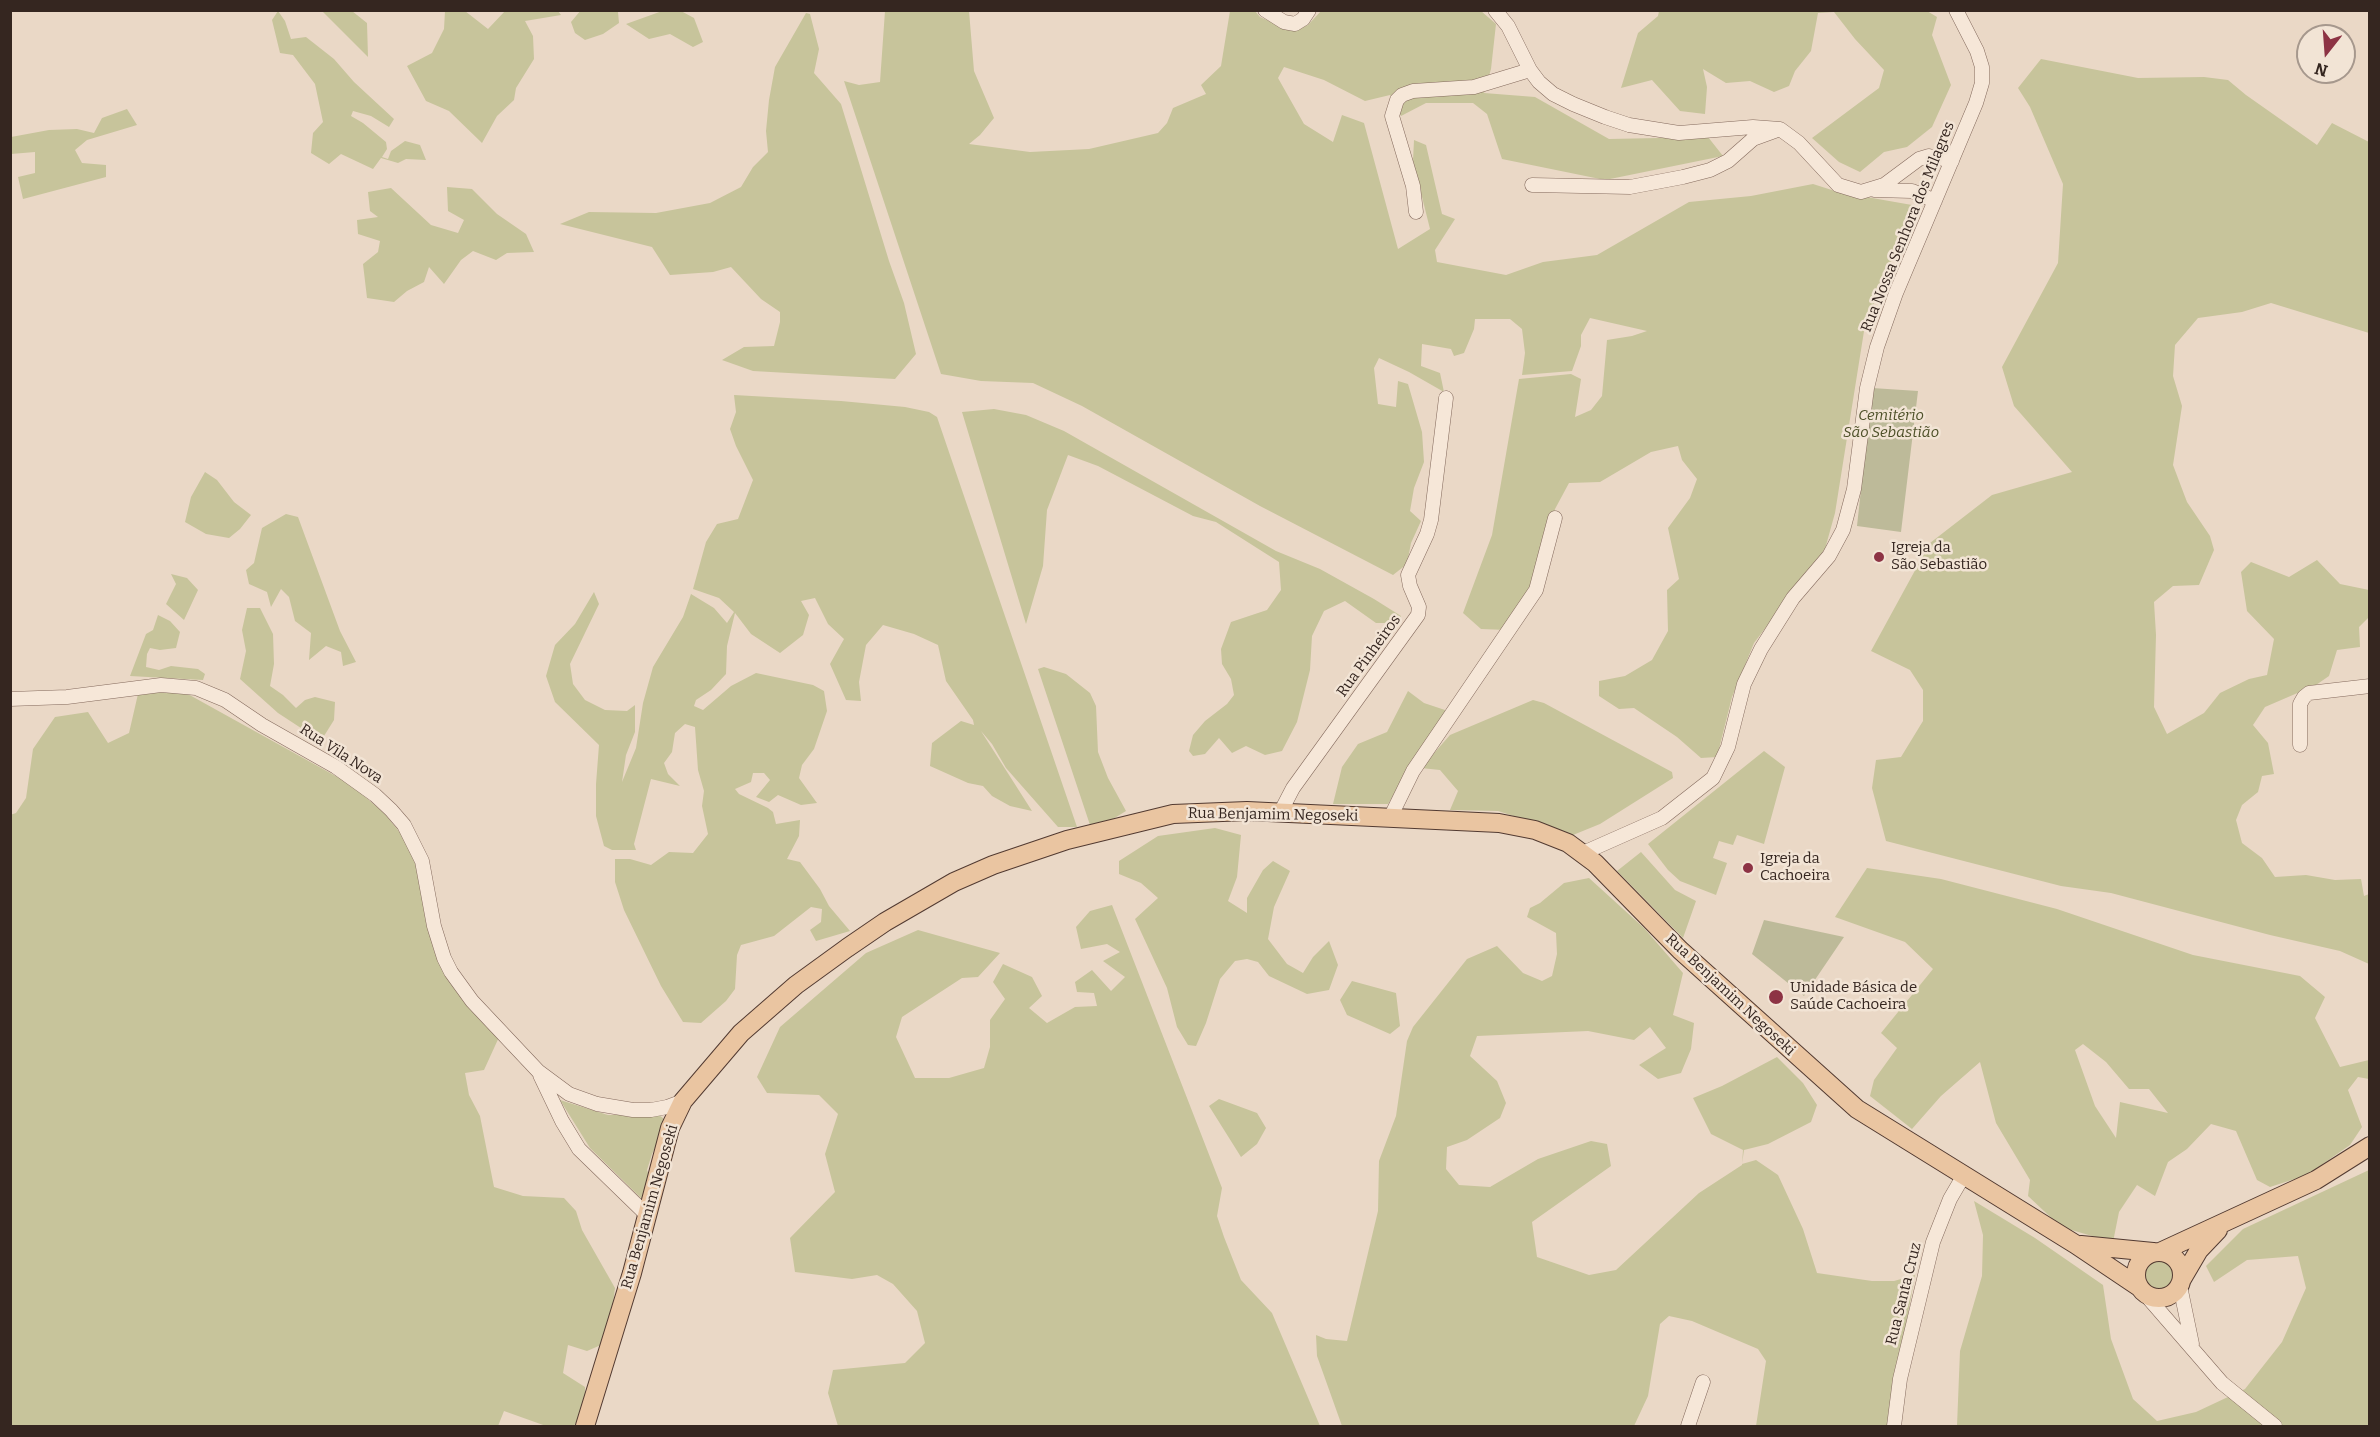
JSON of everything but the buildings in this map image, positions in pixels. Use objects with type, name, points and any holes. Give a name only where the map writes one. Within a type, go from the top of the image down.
[{"type":"main road","name":"Rua Benjamim Negoseki","points":[[585,1426],[632,1273],[665,1145],[683,1101],[741,1033],[789,991],[885,922],[954,882],[1032,851],[1138,821],[1173,814],[1280,813],[1390,818],[1518,826],[1550,835],[1583,853],[1607,874],[1680,950],[1841,1097],[1875,1122],[2075,1244],[2141,1290]]},
{"type":"main road","name":"Rua Benjamim Negoseki","points":[[2075,1244],[2157,1252],[2316,1180],[2370,1146]]},
{"type":"main road","name":"Rua Benjamim Negoseki","points":[[2181,1282],[2199,1250],[2223,1224]]},
{"type":"main road","points":[[2157,1252],[2172,1256],[2181,1266],[2181,1282],[2176,1292],[2163,1298],[2156,1298],[2141,1290],[2136,1273],[2137,1266],[2141,1260],[2157,1252]]},
{"type":"street","points":[[1265,10],[1284,22],[1295,24],[1303,19],[1310,10]]},
{"type":"street","points":[[1495,10],[1508,26],[1530,70],[1539,82],[1553,94],[1573,104],[1629,125],[1680,133],[1752,127],[1780,129],[1799,143],[1838,185],[1861,192],[1912,191],[1935,201]]},
{"type":"street","name":"Rua Nossa Senhora dos Milagres","points":[[1583,853],[1662,818],[1713,777],[1728,747],[1739,699],[1761,649],[1783,612],[1828,556],[1843,530],[1854,489],[1871,369],[1896,293],[1976,103],[1982,83],[1982,67],[1956,10]]},
{"type":"street","points":[[1416,212],[1413,186],[1392,116],[1396,100],[1402,94],[1413,91],[1474,87],[1530,70]]},
{"type":"street","points":[[1532,185],[1630,187],[1683,177],[1710,170],[1728,161],[1753,139],[1780,129]]},
{"type":"street","points":[[1872,190],[1919,159],[1929,156],[1952,161]]},
{"type":"street","name":"Rua Pinheiros","points":[[1280,813],[1293,788],[1418,615],[1419,607],[1408,575],[1431,520],[1446,398]]},
{"type":"street","points":[[1390,818],[1413,771],[1536,591],[1555,518]]},
{"type":"street","name":"Rua Vila Nova","points":[[10,699],[67,697],[161,685],[196,688],[216,695],[356,780],[391,810],[415,844],[425,871],[436,936],[451,972],[472,1000],[538,1071],[570,1094],[614,1108],[651,1110],[683,1101]]},
{"type":"street","points":[[2300,745],[2300,704],[2304,697],[2309,693],[2370,686]]},
{"type":"street","name":"Rua Vila Nova","points":[[538,1071],[562,1121],[579,1149],[647,1215]]},
{"type":"street","name":"Rua Santa Cruz","points":[[1894,1426],[1900,1379],[1933,1242],[1950,1199],[1964,1175]]},
{"type":"street","points":[[2181,1282],[2183,1309],[2193,1349]]},
{"type":"street","points":[[2141,1290],[2222,1383],[2275,1426]]},
{"type":"street","points":[[1688,1426],[1703,1382]]},
{"type":"shaded area","points":[[581,10],[640,11],[618,12],[619,23],[603,34],[585,40],[575,33],[571,22]]},
{"type":"shaded area","points":[[665,10],[681,11],[694,18],[703,42],[693,47],[670,34],[649,39],[626,24]]},
{"type":"shaded area","points":[[278,11],[285,21],[291,39],[306,37],[334,59],[354,82],[394,119],[389,127],[371,116],[353,111],[351,116],[386,142],[387,149],[382,157],[388,159],[391,151],[405,141],[420,145],[426,160],[406,159],[398,163],[381,158],[373,169],[341,154],[329,164],[311,153],[313,133],[323,122],[315,84],[293,55],[280,53],[272,20]]},
{"type":"shaded area","points":[[322,11],[352,11],[367,23],[368,57]]},
{"type":"shaded area","points":[[445,11],[465,11],[488,29],[505,11],[558,11],[561,15],[525,21],[533,36],[534,59],[516,88],[514,100],[497,116],[482,143],[449,111],[426,101],[407,66],[432,53],[444,29]]},
{"type":"shaded area","points":[[885,11],[969,11],[974,71],[994,118],[969,144],[1030,152],[1089,149],[1158,133],[1167,123],[1173,108],[1206,94],[1201,85],[1221,66],[1230,11],[1255,11],[1260,17],[1292,31],[1308,25],[1321,11],[1481,11],[1496,24],[1491,69],[1484,93],[1535,97],[1609,139],[1708,137],[1723,156],[1605,180],[1502,159],[1487,114],[1473,103],[1426,103],[1401,116],[1390,95],[1365,101],[1324,80],[1284,67],[1278,78],[1304,124],[1333,142],[1342,115],[1364,123],[1398,249],[1430,229],[1413,161],[1414,140],[1426,145],[1442,214],[1455,219],[1435,250],[1437,262],[1506,275],[1543,262],[1597,255],[1689,202],[1751,196],[1813,184],[1838,192],[1912,205],[1905,228],[1865,325],[1835,513],[1825,549],[1754,643],[1732,697],[1717,757],[1701,758],[1677,737],[1634,708],[1619,709],[1599,696],[1599,681],[1625,676],[1652,660],[1668,631],[1667,590],[1679,579],[1668,528],[1690,498],[1697,479],[1682,460],[1678,446],[1651,452],[1600,482],[1569,483],[1555,509],[1536,578],[1507,630],[1481,629],[1463,613],[1492,535],[1519,379],[1571,374],[1581,379],[1575,417],[1591,410],[1602,396],[1607,340],[1647,331],[1590,318],[1581,335],[1581,346],[1572,371],[1522,375],[1525,353],[1522,329],[1510,319],[1475,319],[1474,329],[1464,353],[1454,356],[1451,349],[1422,344],[1421,366],[1440,373],[1444,392],[1379,358],[1374,368],[1378,404],[1396,407],[1398,381],[1408,384],[1422,432],[1424,462],[1414,488],[1410,511],[1421,521],[1411,543],[1407,564],[1393,575],[1260,506],[1082,406],[1033,383],[981,381],[941,374],[844,81],[859,85],[880,82]]},
{"type":"shaded area","points":[[1659,11],[1927,11],[1937,17],[1932,35],[1951,85],[1932,127],[1907,147],[1884,152],[1860,172],[1839,162],[1812,138],[1879,88],[1884,70],[1834,12],[1818,13],[1811,51],[1795,71],[1789,86],[1774,92],[1750,81],[1726,83],[1703,69],[1707,87],[1705,114],[1680,111],[1652,80],[1621,88],[1638,33],[1658,16]]},
{"type":"shaded area","points":[[806,13],[810,14],[819,49],[814,73],[841,104],[904,303],[916,354],[895,379],[753,371],[722,360],[744,347],[774,346],[780,322],[780,312],[761,299],[731,267],[713,272],[670,275],[652,247],[560,224],[589,212],[656,213],[710,203],[741,187],[753,167],[768,152],[766,131],[775,67]]},
{"type":"shaded area","points":[[2041,59],[2138,78],[2204,77],[2228,80],[2317,145],[2332,123],[2369,142],[2369,333],[2271,303],[2242,312],[2198,318],[2175,345],[2173,376],[2182,406],[2173,465],[2187,502],[2210,536],[2214,550],[2199,585],[2173,586],[2154,602],[2156,635],[2154,707],[2167,734],[2204,713],[2220,693],[2249,679],[2267,675],[2274,639],[2247,611],[2241,572],[2251,562],[2289,577],[2317,560],[2340,584],[2369,590],[2369,617],[2359,627],[2360,647],[2337,650],[2329,676],[2316,685],[2265,707],[2253,725],[2268,743],[2274,774],[2262,776],[2258,792],[2242,805],[2236,820],[2242,843],[2262,858],[2275,877],[2306,875],[2335,880],[2361,879],[2364,896],[2369,894],[2369,964],[2340,951],[2111,893],[2061,886],[1886,841],[1872,788],[1876,760],[1901,757],[1923,721],[1923,690],[1910,670],[1871,651],[1930,543],[1992,495],[2072,472],[2014,406],[2002,367],[2058,263],[2063,184],[2030,107],[2018,88]]},
{"type":"shaded area","points":[[127,109],[137,125],[87,140],[75,150],[82,163],[106,165],[106,177],[23,199],[18,177],[35,173],[35,152],[11,154],[11,137],[49,130],[77,129],[94,133],[102,118]]},
{"type":"shaded area","points":[[447,187],[472,189],[497,214],[526,234],[534,252],[507,253],[496,260],[473,251],[461,260],[444,284],[429,267],[424,282],[407,291],[394,302],[367,298],[363,264],[378,252],[380,241],[358,234],[357,220],[378,217],[370,211],[368,192],[391,188],[431,225],[458,233],[464,220],[448,211]]},
{"type":"shaded area","points":[[734,395],[905,407],[929,412],[937,417],[1077,827],[1058,827],[1006,768],[992,744],[981,731],[1032,811],[1010,806],[992,796],[983,786],[968,783],[930,766],[932,743],[961,721],[974,725],[973,720],[946,681],[938,645],[914,634],[883,625],[866,645],[859,682],[861,701],[846,700],[830,664],[844,639],[828,624],[815,598],[801,601],[809,615],[803,635],[780,653],[751,634],[735,613],[727,646],[726,674],[711,690],[696,700],[694,706],[703,710],[731,686],[756,673],[813,685],[824,691],[827,711],[814,749],[802,765],[799,778],[817,803],[801,805],[778,795],[769,802],[756,797],[770,780],[764,773],[753,773],[751,782],[735,789],[739,794],[773,812],[776,824],[800,820],[799,836],[787,859],[800,862],[820,889],[829,906],[850,931],[816,941],[810,930],[821,922],[822,909],[811,907],[774,936],[741,945],[737,955],[735,989],[726,1001],[701,1023],[683,1022],[661,986],[624,910],[615,882],[615,859],[630,859],[651,865],[669,852],[693,853],[708,834],[702,806],[704,791],[698,770],[695,727],[685,724],[675,733],[672,752],[664,763],[668,774],[680,786],[651,779],[634,844],[636,850],[612,850],[604,846],[596,816],[599,745],[555,702],[546,676],[555,645],[575,624],[594,592],[599,604],[570,664],[573,684],[585,700],[605,710],[627,711],[635,705],[635,732],[626,755],[622,782],[636,748],[643,703],[653,667],[683,617],[691,594],[714,608],[727,623],[734,612],[719,598],[693,589],[706,542],[717,524],[738,519],[753,480],[730,429],[736,412]]},
{"type":"shaded area","points":[[994,409],[1026,415],[1064,431],[1276,551],[1320,569],[1374,599],[1401,616],[1399,623],[1376,623],[1345,601],[1324,611],[1312,636],[1310,670],[1297,722],[1282,751],[1265,755],[1246,746],[1232,753],[1219,738],[1205,754],[1193,756],[1189,751],[1193,735],[1234,695],[1231,679],[1222,664],[1221,649],[1231,622],[1267,610],[1281,590],[1279,562],[1216,522],[1193,516],[1098,466],[1068,455],[1047,510],[1043,566],[1026,624],[962,412]]},
{"type":"shaded area","points":[[205,472],[217,480],[234,502],[251,515],[229,538],[206,534],[185,522],[191,497]]},
{"type":"shaded area","points":[[286,514],[298,517],[340,631],[356,662],[343,666],[341,652],[326,646],[309,660],[311,633],[295,621],[289,597],[281,589],[271,607],[267,592],[249,584],[246,570],[254,563],[262,528]]},
{"type":"shaded area","points":[[171,574],[187,578],[198,590],[184,620],[166,604],[176,584]]},
{"type":"shaded area","points":[[247,608],[260,608],[273,634],[274,664],[270,686],[296,708],[305,700],[315,697],[335,702],[334,720],[324,736],[304,730],[278,713],[240,679],[246,651],[242,630]]},
{"type":"shaded area","points":[[158,615],[170,621],[180,632],[176,648],[160,650],[150,648],[146,667],[159,670],[171,666],[198,669],[205,674],[203,680],[130,676],[146,634],[153,630]]},
{"type":"shaded area","points":[[1044,667],[1066,674],[1090,693],[1096,706],[1098,752],[1108,778],[1126,811],[1108,822],[1090,825],[1038,669]]},
{"type":"shaded area","points":[[1408,691],[1424,703],[1451,712],[1418,754],[1388,804],[1333,804],[1342,767],[1358,744],[1387,732]]},
{"type":"shaded area","points":[[186,693],[350,784],[384,813],[411,846],[423,878],[434,951],[446,972],[500,1035],[484,1070],[465,1073],[469,1095],[480,1116],[494,1187],[523,1196],[564,1198],[576,1211],[582,1230],[615,1288],[610,1329],[601,1345],[587,1351],[568,1345],[563,1373],[585,1387],[585,1405],[574,1426],[546,1426],[504,1411],[498,1426],[11,1426],[10,815],[16,813],[26,798],[33,749],[55,717],[88,712],[108,743],[129,733],[138,694]]},
{"type":"shaded area","points":[[1533,700],[1544,703],[1672,772],[1673,778],[1600,824],[1573,835],[1498,811],[1450,810],[1458,791],[1440,770],[1421,768],[1450,735]]},
{"type":"shaded area","points":[[1764,751],[1785,767],[1764,844],[1737,835],[1733,845],[1719,841],[1713,858],[1727,863],[1716,895],[1680,881],[1668,870],[1648,844]]},
{"type":"shaded area","points":[[1215,828],[1241,835],[1237,877],[1228,901],[1247,913],[1247,898],[1263,870],[1273,861],[1290,871],[1274,907],[1268,939],[1287,964],[1303,973],[1313,957],[1329,941],[1338,965],[1329,990],[1307,994],[1269,976],[1258,962],[1247,959],[1235,961],[1220,979],[1196,1046],[1188,1045],[1177,1027],[1167,988],[1135,919],[1158,898],[1141,883],[1119,874],[1119,861],[1158,836]]},
{"type":"shaded area","points":[[1641,852],[1675,890],[1696,901],[1683,938],[1617,871]]},
{"type":"shaded area","points":[[1867,868],[1941,879],[2057,909],[2193,955],[2300,976],[2325,997],[2315,1018],[2340,1067],[2369,1060],[2369,1079],[2358,1077],[2348,1090],[2362,1127],[2350,1145],[2307,1175],[2270,1187],[2257,1180],[2236,1131],[2211,1124],[2187,1149],[2168,1162],[2155,1196],[2137,1185],[2119,1212],[2113,1242],[2061,1227],[2028,1196],[2030,1180],[1996,1123],[1980,1062],[1941,1096],[1912,1129],[1870,1096],[1874,1080],[1897,1048],[1881,1033],[1933,969],[1905,942],[1835,917]],"holes":[[[2083,1044],[2106,1062],[2129,1089],[2149,1089],[2168,1113],[2120,1102],[2116,1138],[2095,1106],[2075,1050]]]},
{"type":"shaded area","points":[[1589,878],[1644,928],[1683,973],[1673,1015],[1694,1023],[1691,1049],[1681,1073],[1658,1079],[1639,1065],[1666,1048],[1650,1027],[1634,1040],[1588,1031],[1477,1036],[1470,1056],[1497,1081],[1506,1103],[1500,1118],[1467,1140],[1447,1147],[1446,1169],[1459,1185],[1490,1187],[1538,1159],[1591,1141],[1607,1144],[1611,1166],[1532,1222],[1537,1257],[1589,1275],[1616,1270],[1699,1193],[1742,1164],[1756,1160],[1778,1175],[1803,1229],[1817,1273],[1872,1281],[1894,1281],[1915,1275],[1888,1426],[1756,1426],[1766,1361],[1758,1349],[1692,1321],[1669,1316],[1660,1324],[1648,1396],[1634,1426],[1342,1426],[1317,1356],[1316,1335],[1326,1339],[1347,1341],[1378,1211],[1379,1161],[1396,1116],[1407,1041],[1413,1027],[1467,959],[1497,946],[1523,973],[1542,981],[1552,976],[1557,954],[1556,933],[1527,917],[1530,908],[1540,903],[1564,883]]},
{"type":"shaded area","points":[[1112,905],[1222,1188],[1217,1216],[1241,1280],[1272,1313],[1320,1426],[838,1426],[828,1393],[833,1370],[905,1363],[925,1343],[917,1311],[893,1284],[877,1275],[852,1279],[795,1272],[790,1238],[835,1192],[825,1154],[838,1114],[819,1095],[767,1093],[757,1077],[780,1027],[866,953],[918,930],[1000,953],[978,977],[962,978],[902,1017],[896,1037],[915,1078],[949,1078],[984,1068],[990,1047],[990,1020],[1005,999],[993,982],[1003,964],[1032,977],[1042,996],[1029,1008],[1047,1023],[1075,1007],[1097,1006],[1094,993],[1077,992],[1075,982],[1092,970],[1111,991],[1125,977],[1103,961],[1120,952],[1107,944],[1081,949],[1076,927],[1090,911]]},
{"type":"shaded area","points":[[1352,981],[1396,993],[1400,1026],[1390,1034],[1347,1015],[1340,1000]]},
{"type":"shaded area","points":[[1777,1057],[1803,1083],[1817,1105],[1811,1122],[1768,1144],[1744,1150],[1742,1163],[1743,1150],[1711,1134],[1693,1098],[1722,1086]]},
{"type":"shaded area","points":[[1219,1099],[1257,1113],[1266,1128],[1257,1144],[1241,1157],[1209,1106]]},
{"type":"shaded area","points":[[560,1100],[608,1115],[659,1115],[664,1119],[666,1125],[647,1170],[651,1181],[645,1202],[590,1148]]},
{"type":"shaded area","points":[[2369,1170],[2369,1426],[1957,1426],[1960,1351],[1982,1276],[1983,1235],[1974,1201],[2035,1238],[2103,1285],[2111,1339],[2133,1399],[2157,1421],[2196,1412],[2245,1389],[2282,1342],[2306,1288],[2298,1256],[2247,1260],[2214,1282],[2206,1266],[2243,1229]]},
{"type":"shaded area","points":[[2159,1259],[2170,1263],[2174,1274],[2170,1285],[2159,1289],[2148,1285],[2144,1274],[2148,1263]]},
{"type":"green space","name":"Cemitério São Sebastião","points":[[1872,388],[1918,391],[1901,532],[1857,526]]},
{"type":"green space","points":[[1764,920],[1844,937],[1804,996],[1752,954]]},
{"type":"place","name":"Igreja da São Sebastião","points":[[1879,557]]},
{"type":"place","name":"Igreja da Cachoeira","points":[[1748,868]]},
{"type":"place","name":"Unidade Básica de Saúde Cachoeira","points":[[1776,997]]}]
